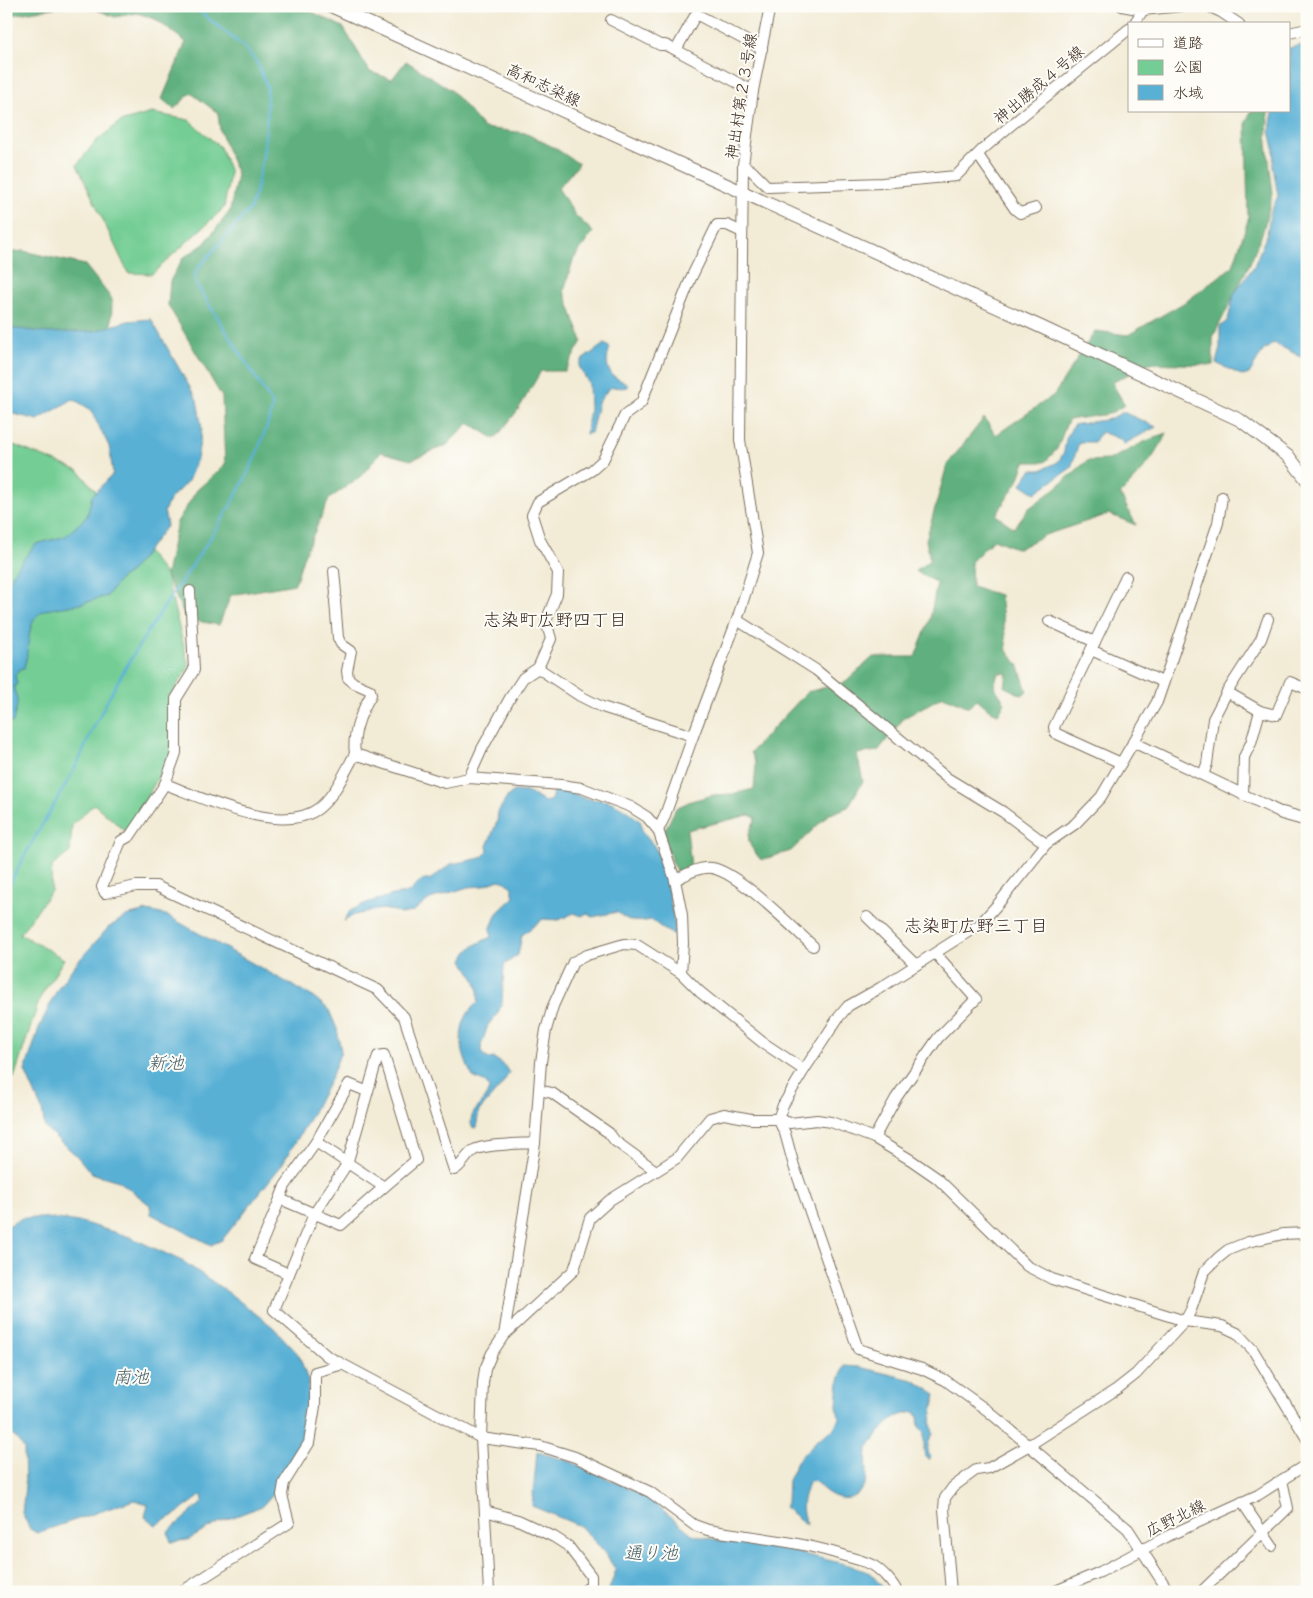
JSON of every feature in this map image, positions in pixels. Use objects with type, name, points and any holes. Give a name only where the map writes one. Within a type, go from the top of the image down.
[{"type":"street","name":"高和志染線","points":[[331,6],[1032,323],[1240,420],[1289,457],[1307,480]]},
{"type":"street","name":"神出村第２３号線","points":[[658,830],[737,620],[758,553],[740,440],[743,165],[753,91],[770,6]]},
{"type":"street","points":[[1122,6],[1143,10],[1182,6]]},
{"type":"street","points":[[1208,6],[1222,12],[1236,22]]},
{"type":"street","points":[[1135,22],[1143,10]]},
{"type":"street","points":[[676,50],[696,14],[762,49]]},
{"type":"street","points":[[611,20],[660,45],[676,50],[753,91]]},
{"type":"street","points":[[1290,33],[1307,29]]},
{"type":"street","name":"神出勝成４号線","points":[[743,165],[768,187],[882,184],[956,176],[1059,85],[1128,30]]},
{"type":"street","points":[[978,155],[1015,209],[1020,212],[1036,208]]},
{"type":"street","points":[[469,778],[482,749],[510,698],[523,678],[538,668],[551,639],[546,621],[558,594],[558,572],[540,540],[532,515],[538,502],[592,470],[604,460],[625,415],[641,404],[691,278],[717,225],[727,225],[742,232]]},
{"type":"street","points":[[1169,1592],[1128,1529],[988,1411],[945,1380],[922,1369],[858,1349],[794,1166],[785,1133],[778,1119],[783,1105],[804,1070],[848,1006],[936,954],[979,925],[1046,844],[1075,824],[1101,797],[1157,702],[1218,524],[1222,497]]},
{"type":"street","points":[[165,784],[243,813],[265,817],[291,818],[305,816],[318,808],[330,796],[354,754],[357,729],[362,710],[371,695],[370,690],[354,683],[348,678],[347,671],[351,651],[340,644],[338,638],[334,571]]},
{"type":"street","points":[[1121,763],[1054,733],[1054,727],[1126,577]]},
{"type":"street","points":[[190,591],[194,670],[176,699],[176,753],[165,784],[130,836],[121,841],[102,887],[104,893],[136,886],[156,886],[378,990],[404,1017],[454,1170],[473,1151],[481,1147],[535,1143]]},
{"type":"street","points":[[1203,775],[1207,764],[1213,719],[1227,692],[1261,639],[1268,619]]},
{"type":"street","points":[[737,620],[816,670],[947,778],[1003,812],[1046,844]]},
{"type":"street","points":[[1049,621],[1164,682]]},
{"type":"street","points":[[538,668],[580,696],[602,707],[693,736]]},
{"type":"street","points":[[1227,692],[1260,711],[1276,715],[1290,682],[1307,689]]},
{"type":"street","points":[[1243,795],[1244,757],[1251,743],[1260,711]]},
{"type":"street","points":[[1132,742],[1282,813],[1307,820]]},
{"type":"street","points":[[354,754],[445,783],[469,778],[582,788],[631,807],[647,817],[658,830],[676,880],[682,915],[683,944],[680,973]]},
{"type":"street","points":[[676,880],[699,869],[712,868],[739,880],[813,946]]},
{"type":"street","points":[[867,917],[916,965]]},
{"type":"street","points":[[504,1335],[535,1143],[541,1062],[546,1030],[553,1006],[573,962],[587,955],[624,944],[637,944],[680,973],[700,992],[762,1042],[804,1070]]},
{"type":"street","points":[[874,1138],[896,1098],[938,1038],[976,999],[936,954]]},
{"type":"street","points":[[280,1199],[314,1214],[342,1225],[416,1160],[384,1055],[378,1056],[366,1091],[357,1133],[347,1164],[314,1214],[274,1310],[340,1365],[481,1438],[540,1446],[575,1456],[650,1492],[694,1525],[708,1530],[800,1545],[833,1552],[864,1562],[876,1567],[896,1587],[897,1592]]},
{"type":"street","points":[[289,1274],[255,1259],[285,1186],[316,1142],[349,1084],[366,1091]]},
{"type":"street","points":[[539,1090],[552,1092],[609,1133],[615,1141],[656,1171]]},
{"type":"street","points":[[489,1592],[481,1438],[485,1369],[492,1353],[504,1335],[574,1270],[590,1218],[610,1200],[677,1158],[710,1118],[724,1114],[751,1119],[778,1119],[790,1122],[816,1120],[831,1122],[874,1138],[937,1178],[1027,1266],[1052,1279],[1185,1320],[1222,1326],[1237,1333],[1253,1350],[1307,1439]]},
{"type":"street","points":[[316,1142],[384,1187]]},
{"type":"street","points":[[951,1592],[944,1509],[946,1498],[953,1487],[976,1470],[989,1468],[1028,1446],[1117,1389],[1136,1374],[1185,1320],[1204,1272],[1228,1250],[1248,1242],[1283,1234],[1307,1233]]},
{"type":"street","points":[[181,1592],[289,1523],[282,1495],[284,1483],[309,1443],[315,1406],[315,1372],[340,1365]]},
{"type":"street","name":"広野北線","points":[[1053,1592],[1100,1572],[1168,1536],[1258,1495],[1307,1464]]},
{"type":"street","points":[[1201,1592],[1288,1508],[1282,1480]]},
{"type":"street","points":[[1242,1502],[1272,1546]]},
{"type":"street","points":[[485,1512],[518,1520],[554,1537],[568,1546],[590,1576],[590,1585],[583,1592]]},
{"type":"green space","points":[[6,6],[65,6],[6,16]]},
{"type":"green space","points":[[88,6],[300,6],[343,27],[370,72],[392,79],[406,61],[451,90],[484,128],[525,133],[555,148],[579,164],[558,188],[575,215],[593,232],[573,260],[564,291],[582,341],[565,371],[541,371],[518,410],[495,439],[469,423],[447,445],[411,460],[381,452],[361,476],[329,499],[303,558],[295,584],[231,595],[219,625],[186,619],[166,575],[177,522],[197,490],[225,465],[222,397],[168,305],[170,281],[183,258],[204,244],[230,211],[237,174],[220,131],[218,113],[191,93],[174,109],[162,99],[186,42],[155,19],[137,13],[115,17]]},
{"type":"green space","points":[[1251,112],[1268,112],[1267,144],[1273,193],[1263,231],[1250,263],[1213,337],[1213,365],[1149,363],[1112,383],[1125,405],[1109,414],[1068,420],[1057,449],[1045,462],[1025,462],[1018,481],[996,515],[1014,528],[1028,509],[1087,461],[1109,460],[1146,441],[1167,433],[1146,466],[1120,494],[1136,525],[1109,514],[1045,535],[1018,549],[994,539],[971,562],[972,587],[1000,595],[1007,651],[1018,664],[1027,691],[1022,695],[1005,687],[1007,673],[998,673],[994,686],[1005,703],[998,714],[991,711],[977,699],[969,707],[943,696],[904,718],[878,751],[857,754],[863,781],[848,807],[828,815],[791,851],[761,860],[750,844],[750,831],[756,818],[749,815],[687,830],[691,867],[676,871],[662,836],[676,808],[691,801],[713,795],[732,794],[754,789],[756,764],[751,752],[807,692],[846,682],[873,657],[915,657],[930,619],[937,583],[915,571],[930,560],[926,540],[947,465],[984,418],[996,435],[1054,395],[1095,331],[1128,335],[1187,301],[1233,266],[1248,220],[1246,122]]},
{"type":"green space","points":[[152,113],[189,120],[220,147],[230,172],[224,208],[152,274],[128,273],[77,165],[95,142],[120,122]]},
{"type":"green space","points":[[23,251],[85,265],[112,299],[111,340],[6,347],[6,253]]},
{"type":"green space","points":[[6,442],[79,471],[166,575],[189,667],[171,695],[171,754],[127,833],[94,804],[72,825],[70,852],[52,866],[51,891],[20,934],[64,959],[40,998],[14,1078],[6,1078]]},
{"type":"water","points":[[1307,44],[1307,360],[1274,343],[1263,351],[1249,374],[1243,376],[1216,363],[1220,348],[1220,327],[1228,320],[1234,294],[1254,266],[1267,234],[1270,214],[1278,196],[1273,167],[1274,148],[1270,131],[1274,112],[1290,112],[1290,48]]},
{"type":"water","points":[[151,319],[197,400],[202,429],[197,459],[188,481],[171,498],[164,511],[167,525],[145,554],[128,574],[121,578],[107,596],[80,604],[45,610],[35,618],[31,628],[24,668],[20,669],[15,676],[17,684],[14,689],[17,703],[13,722],[6,724],[6,587],[16,568],[36,544],[66,536],[87,516],[92,496],[113,474],[109,446],[90,409],[73,399],[38,420],[6,412],[6,328],[48,333],[94,331],[128,321]]},
{"type":"water","points":[[604,344],[610,347],[607,365],[611,374],[627,383],[627,387],[609,388],[598,403],[591,433],[586,434],[590,409],[589,384],[579,366],[582,360]]},
{"type":"water","points":[[1123,412],[1156,427],[1124,444],[1120,439],[1101,432],[1094,442],[1079,442],[1071,468],[1035,493],[1021,484],[1031,470],[1041,470],[1058,462],[1064,452],[1066,439],[1073,425],[1110,419]]},
{"type":"water","points":[[554,789],[573,792],[585,798],[611,802],[641,822],[642,830],[656,849],[662,867],[675,926],[674,934],[651,920],[632,921],[617,912],[592,917],[587,913],[582,916],[574,913],[559,920],[543,919],[522,935],[518,955],[504,965],[502,1003],[498,1013],[488,1025],[481,1046],[483,1055],[489,1059],[494,1058],[504,1065],[509,1073],[501,1086],[479,1111],[476,1128],[472,1127],[472,1115],[485,1098],[489,1088],[486,1083],[473,1077],[464,1058],[461,1038],[462,1028],[470,1010],[478,1002],[478,988],[475,979],[463,960],[472,947],[492,936],[490,930],[497,913],[514,897],[512,888],[506,882],[499,880],[483,886],[468,887],[430,899],[412,912],[400,914],[395,911],[381,909],[354,915],[344,921],[350,911],[366,903],[393,895],[408,893],[421,881],[431,879],[451,864],[481,858],[488,851],[487,846],[497,822],[498,812],[508,796],[514,791],[527,792],[545,802],[551,800]]},
{"type":"water","name":"新池","points":[[147,911],[166,915],[315,998],[329,1010],[337,1029],[341,1051],[331,1078],[307,1123],[281,1166],[222,1240],[211,1245],[151,1214],[150,1205],[119,1181],[91,1173],[76,1155],[45,1128],[42,1110],[25,1071],[39,1028],[57,990],[74,966],[108,928],[126,916]]},
{"type":"water","name":"南池","points":[[22,1218],[46,1218],[81,1222],[130,1237],[184,1262],[229,1293],[273,1327],[299,1355],[308,1381],[309,1418],[303,1448],[272,1495],[262,1506],[218,1523],[188,1540],[171,1542],[168,1532],[203,1502],[202,1495],[176,1514],[156,1525],[145,1517],[148,1504],[134,1500],[37,1533],[30,1529],[22,1513],[25,1486],[24,1449],[16,1438],[6,1431],[6,1227]]},
{"type":"water","points":[[844,1366],[859,1367],[913,1380],[936,1394],[931,1418],[933,1434],[928,1445],[930,1457],[928,1460],[925,1457],[924,1432],[919,1427],[918,1417],[915,1412],[896,1417],[888,1423],[868,1448],[865,1483],[855,1496],[842,1498],[835,1496],[828,1493],[816,1482],[810,1481],[805,1492],[802,1508],[807,1525],[784,1507],[787,1503],[788,1481],[797,1461],[817,1440],[834,1429],[839,1418],[837,1406],[839,1380]]},
{"type":"water","name":"通り池","points":[[537,1452],[569,1461],[646,1496],[692,1534],[717,1540],[769,1546],[849,1565],[870,1573],[887,1592],[608,1592],[616,1570],[601,1548],[580,1526],[532,1506]]},
{"type":"waterway","points":[[6,892],[22,860],[76,766],[100,714],[124,670],[235,498],[263,437],[273,405],[196,284],[194,276],[199,267],[250,209],[263,157],[267,117],[267,87],[258,64],[244,47],[193,6]]},
{"type":"district","name":"志染町広野四丁目","points":[[555,619]]},
{"type":"district","name":"志染町広野三丁目","points":[[976,925]]}]
